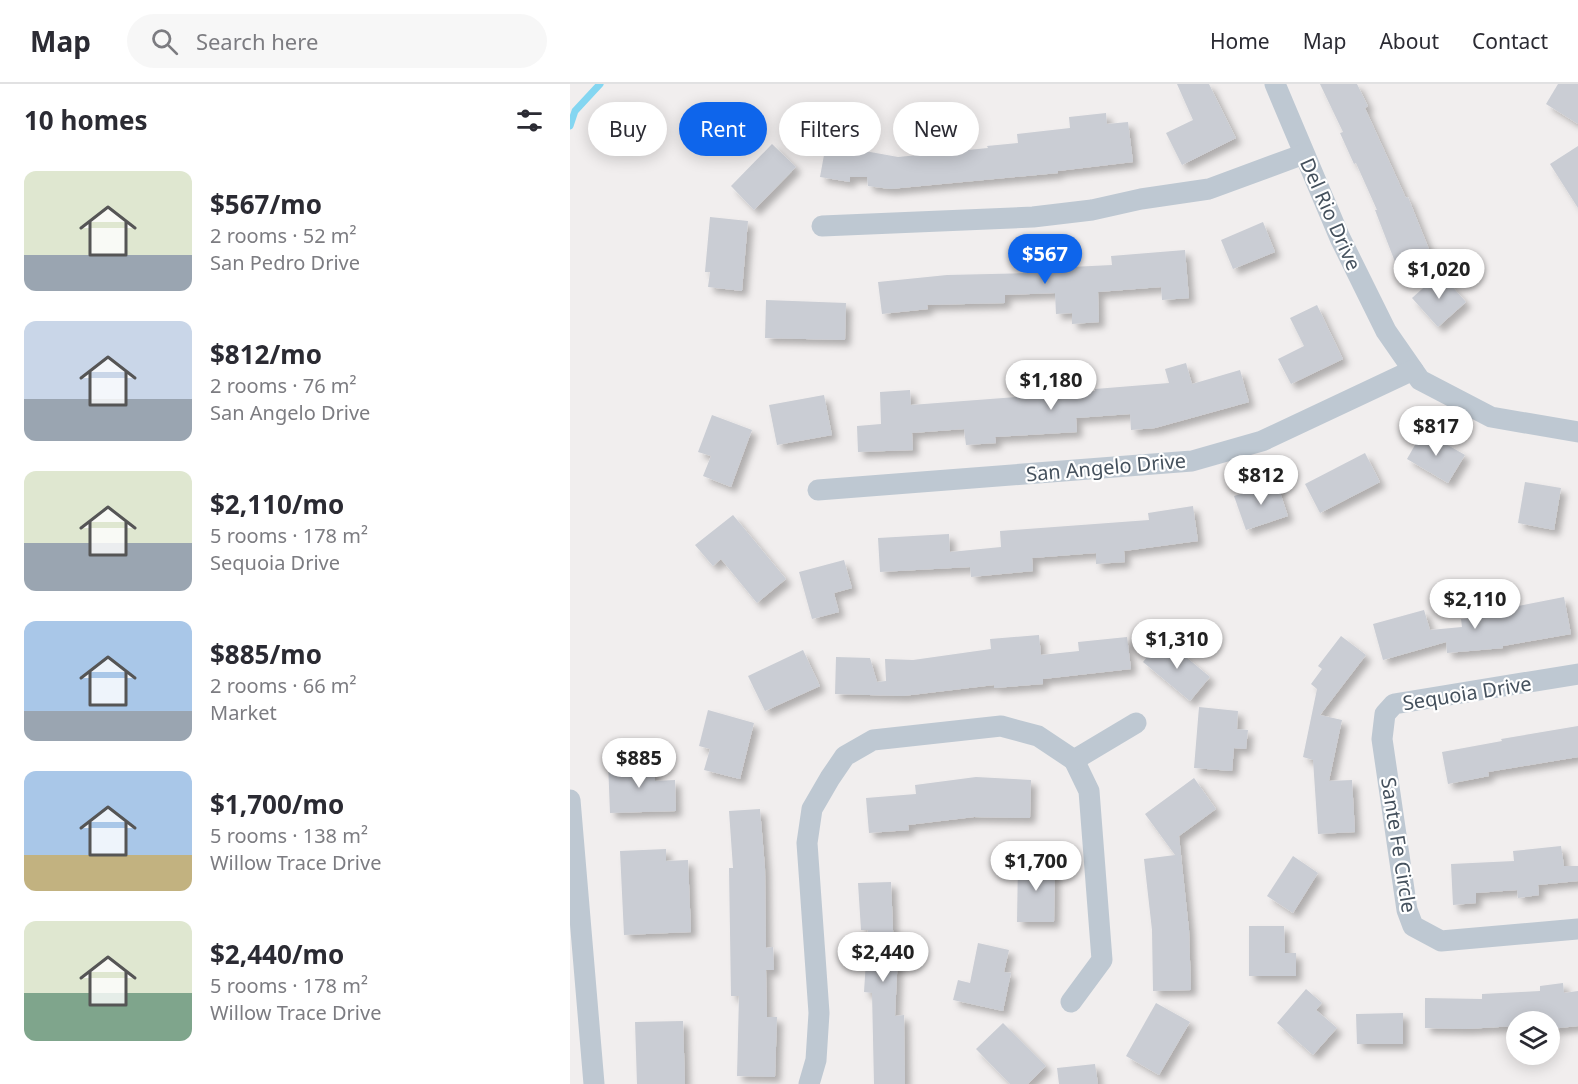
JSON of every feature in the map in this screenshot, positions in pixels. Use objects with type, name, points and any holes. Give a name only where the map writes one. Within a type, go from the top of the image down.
[{"type":"street","name":"Del Rio Drive","points":[[1275,84],[1340,238],[1381,320],[1420,380],[1491,417],[1578,432]]},
{"type":"street","points":[[822,226],[1033,217],[1092,210],[1141,199],[1209,189],[1304,154]]},
{"type":"street","name":"San Angelo Drive","points":[[818,490],[1192,460],[1262,441],[1413,370]]},
{"type":"street","name":"Sequoia Drive","points":[[1382,739],[1385,714],[1394,704],[1578,674]]},
{"type":"street","points":[[1074,760],[1136,723]]},
{"type":"street","points":[[809,1084],[816,1060],[819,1013],[807,843],[813,809],[845,756],[873,740],[1001,726],[1038,736],[1074,760],[1089,791],[1102,960],[1071,1002]]},
{"type":"street","name":"Sante Fe Circle","points":[[1382,739],[1407,910],[1413,926],[1441,941],[1578,929]]},
{"type":"street","points":[[570,800],[594,1084]]},
{"type":"building","points":[[1177,84],[1209,84],[1236,138],[1182,165],[1166,133],[1193,120]]},
{"type":"building","points":[[1320,84],[1357,84],[1368,106],[1365,108],[1406,198],[1408,197],[1431,254],[1397,267],[1375,210],[1377,210],[1356,163],[1354,164],[1340,133],[1343,132]]},
{"type":"building","points":[[1558,84],[1578,84],[1578,124],[1546,104]]},
{"type":"building","points":[[1106,113],[1107,124],[1128,122],[1133,162],[1058,171],[1058,173],[890,189],[868,186],[867,177],[850,177],[850,182],[820,177],[824,156],[881,156],[881,154],[898,157],[979,156],[979,149],[988,148],[987,146],[1018,143],[1017,134],[1070,128],[1069,117]]},
{"type":"building","points":[[772,144],[779,151],[779,156],[785,156],[796,167],[754,210],[731,186],[760,156],[767,156],[767,149]]},
{"type":"building","points":[[1578,146],[1578,208],[1550,164]]},
{"type":"building","points":[[710,217],[748,221],[742,291],[708,287],[710,272],[705,272]]},
{"type":"building","points":[[1263,222],[1275,252],[1233,269],[1221,240]]},
{"type":"building","points":[[1185,250],[1189,298],[1162,300],[1161,287],[1098,292],[1099,322],[1072,324],[1072,313],[1056,314],[1055,293],[1005,295],[1005,303],[927,305],[928,309],[882,314],[878,282],[947,275],[1030,273],[1030,269],[1112,265],[1111,256]]},
{"type":"building","points":[[1440,273],[1466,302],[1438,327],[1412,298]]},
{"type":"building","points":[[766,300],[846,303],[845,340],[765,338]]},
{"type":"building","points":[[1317,305],[1343,359],[1291,384],[1278,359],[1304,346],[1290,318]]},
{"type":"building","points":[[1186,363],[1192,384],[1240,370],[1249,402],[1155,428],[1131,430],[1130,414],[1076,418],[1077,432],[995,437],[996,443],[966,445],[964,429],[912,433],[913,450],[858,452],[857,426],[881,424],[880,392],[910,390],[911,405],[1095,391],[1095,389],[1169,383],[1165,369]]},
{"type":"building","points":[[824,395],[832,435],[777,445],[769,405]]},
{"type":"building","points":[[712,415],[752,430],[731,487],[703,476],[711,456],[698,452]]},
{"type":"building","points":[[1423,431],[1465,455],[1448,483],[1407,459]]},
{"type":"building","points":[[1365,453],[1380,482],[1320,513],[1305,484]]},
{"type":"building","points":[[1525,482],[1561,488],[1554,530],[1518,523]]},
{"type":"building","points":[[1277,483],[1288,516],[1246,530],[1234,496]]},
{"type":"building","points":[[1193,506],[1198,541],[1124,551],[1125,562],[1096,564],[1096,553],[1032,558],[1033,571],[971,577],[970,567],[880,572],[878,538],[949,534],[950,552],[1001,547],[1000,531],[1149,520],[1148,513]]},
{"type":"building","points":[[733,515],[786,579],[757,603],[721,559],[713,566],[695,545]]},
{"type":"building","points":[[844,560],[852,588],[834,593],[839,612],[812,619],[799,572]]},
{"type":"building","points":[[1564,597],[1571,634],[1503,646],[1503,648],[1447,653],[1446,642],[1383,660],[1373,624],[1424,610],[1430,630],[1462,627],[1461,619],[1514,614],[1513,607]]},
{"type":"building","points":[[1039,635],[1041,655],[1079,651],[1078,642],[1127,637],[1131,669],[1043,679],[1043,684],[994,688],[994,685],[903,696],[835,694],[836,657],[870,658],[877,682],[886,681],[885,659],[913,660],[991,649],[990,639]]},
{"type":"building","points":[[1341,636],[1366,655],[1320,715],[1342,720],[1329,781],[1352,780],[1355,832],[1318,834],[1313,760],[1303,757],[1317,689],[1311,684],[1322,669],[1318,666]]},
{"type":"building","points":[[1160,641],[1177,654],[1180,652],[1210,677],[1190,701],[1143,662]]},
{"type":"building","points":[[803,650],[820,686],[765,711],[748,676]]},
{"type":"building","points":[[1199,707],[1238,711],[1237,729],[1248,730],[1246,749],[1234,748],[1232,771],[1194,768]]},
{"type":"building","points":[[708,710],[754,723],[740,779],[704,770],[710,749],[699,746]]},
{"type":"building","points":[[1578,726],[1578,757],[1488,772],[1489,776],[1448,784],[1442,752]]},
{"type":"building","points":[[654,761],[655,781],[675,780],[676,811],[610,813],[608,762]]},
{"type":"building","points":[[976,777],[1031,780],[1030,818],[974,817],[908,825],[909,830],[869,833],[866,798],[916,794],[915,785]]},
{"type":"building","points":[[1194,778],[1216,809],[1179,836],[1189,930],[1191,990],[1153,991],[1152,930],[1144,859],[1175,855],[1145,814]]},
{"type":"building","points":[[760,809],[765,868],[766,948],[773,947],[774,970],[766,970],[767,1017],[777,1017],[775,1077],[737,1076],[739,996],[731,996],[729,868],[733,868],[729,811]]},
{"type":"building","points":[[1561,846],[1564,866],[1578,866],[1578,881],[1538,885],[1539,895],[1518,898],[1517,890],[1476,893],[1476,903],[1453,905],[1451,864],[1514,861],[1513,851]]},
{"type":"building","points":[[666,849],[666,861],[688,860],[691,932],[624,935],[620,851]]},
{"type":"building","points":[[1293,856],[1318,873],[1293,913],[1267,896]]},
{"type":"building","points":[[1018,861],[1055,862],[1054,922],[1017,922]]},
{"type":"building","points":[[891,882],[894,953],[898,954],[895,1016],[904,1015],[905,1084],[874,1084],[872,993],[864,992],[868,930],[861,930],[858,883]]},
{"type":"building","points":[[1249,926],[1284,926],[1285,953],[1296,953],[1296,976],[1249,976]]},
{"type":"building","points":[[978,943],[1009,950],[1004,972],[1011,973],[1003,1011],[953,1000],[958,980],[970,983]]},
{"type":"building","points":[[1563,983],[1564,993],[1578,991],[1578,1026],[1560,1028],[1560,1011],[1506,1011],[1506,1027],[1425,1028],[1425,998],[1482,999],[1482,994],[1540,991],[1540,986]]},
{"type":"building","points":[[1306,989],[1322,1003],[1316,1010],[1337,1028],[1313,1055],[1277,1023]]},
{"type":"building","points":[[1156,1003],[1190,1022],[1159,1075],[1126,1056]]},
{"type":"building","points":[[1403,1013],[1403,1044],[1357,1044],[1356,1014]]},
{"type":"building","points":[[683,1021],[685,1084],[637,1084],[635,1022]]},
{"type":"building","points":[[1003,1023],[1046,1066],[1028,1084],[1010,1084],[976,1049]]},
{"type":"building","points":[[1095,1064],[1098,1084],[1059,1084],[1057,1068]]},
{"type":"waterway","points":[[570,126],[575,111],[600,84]]}]
